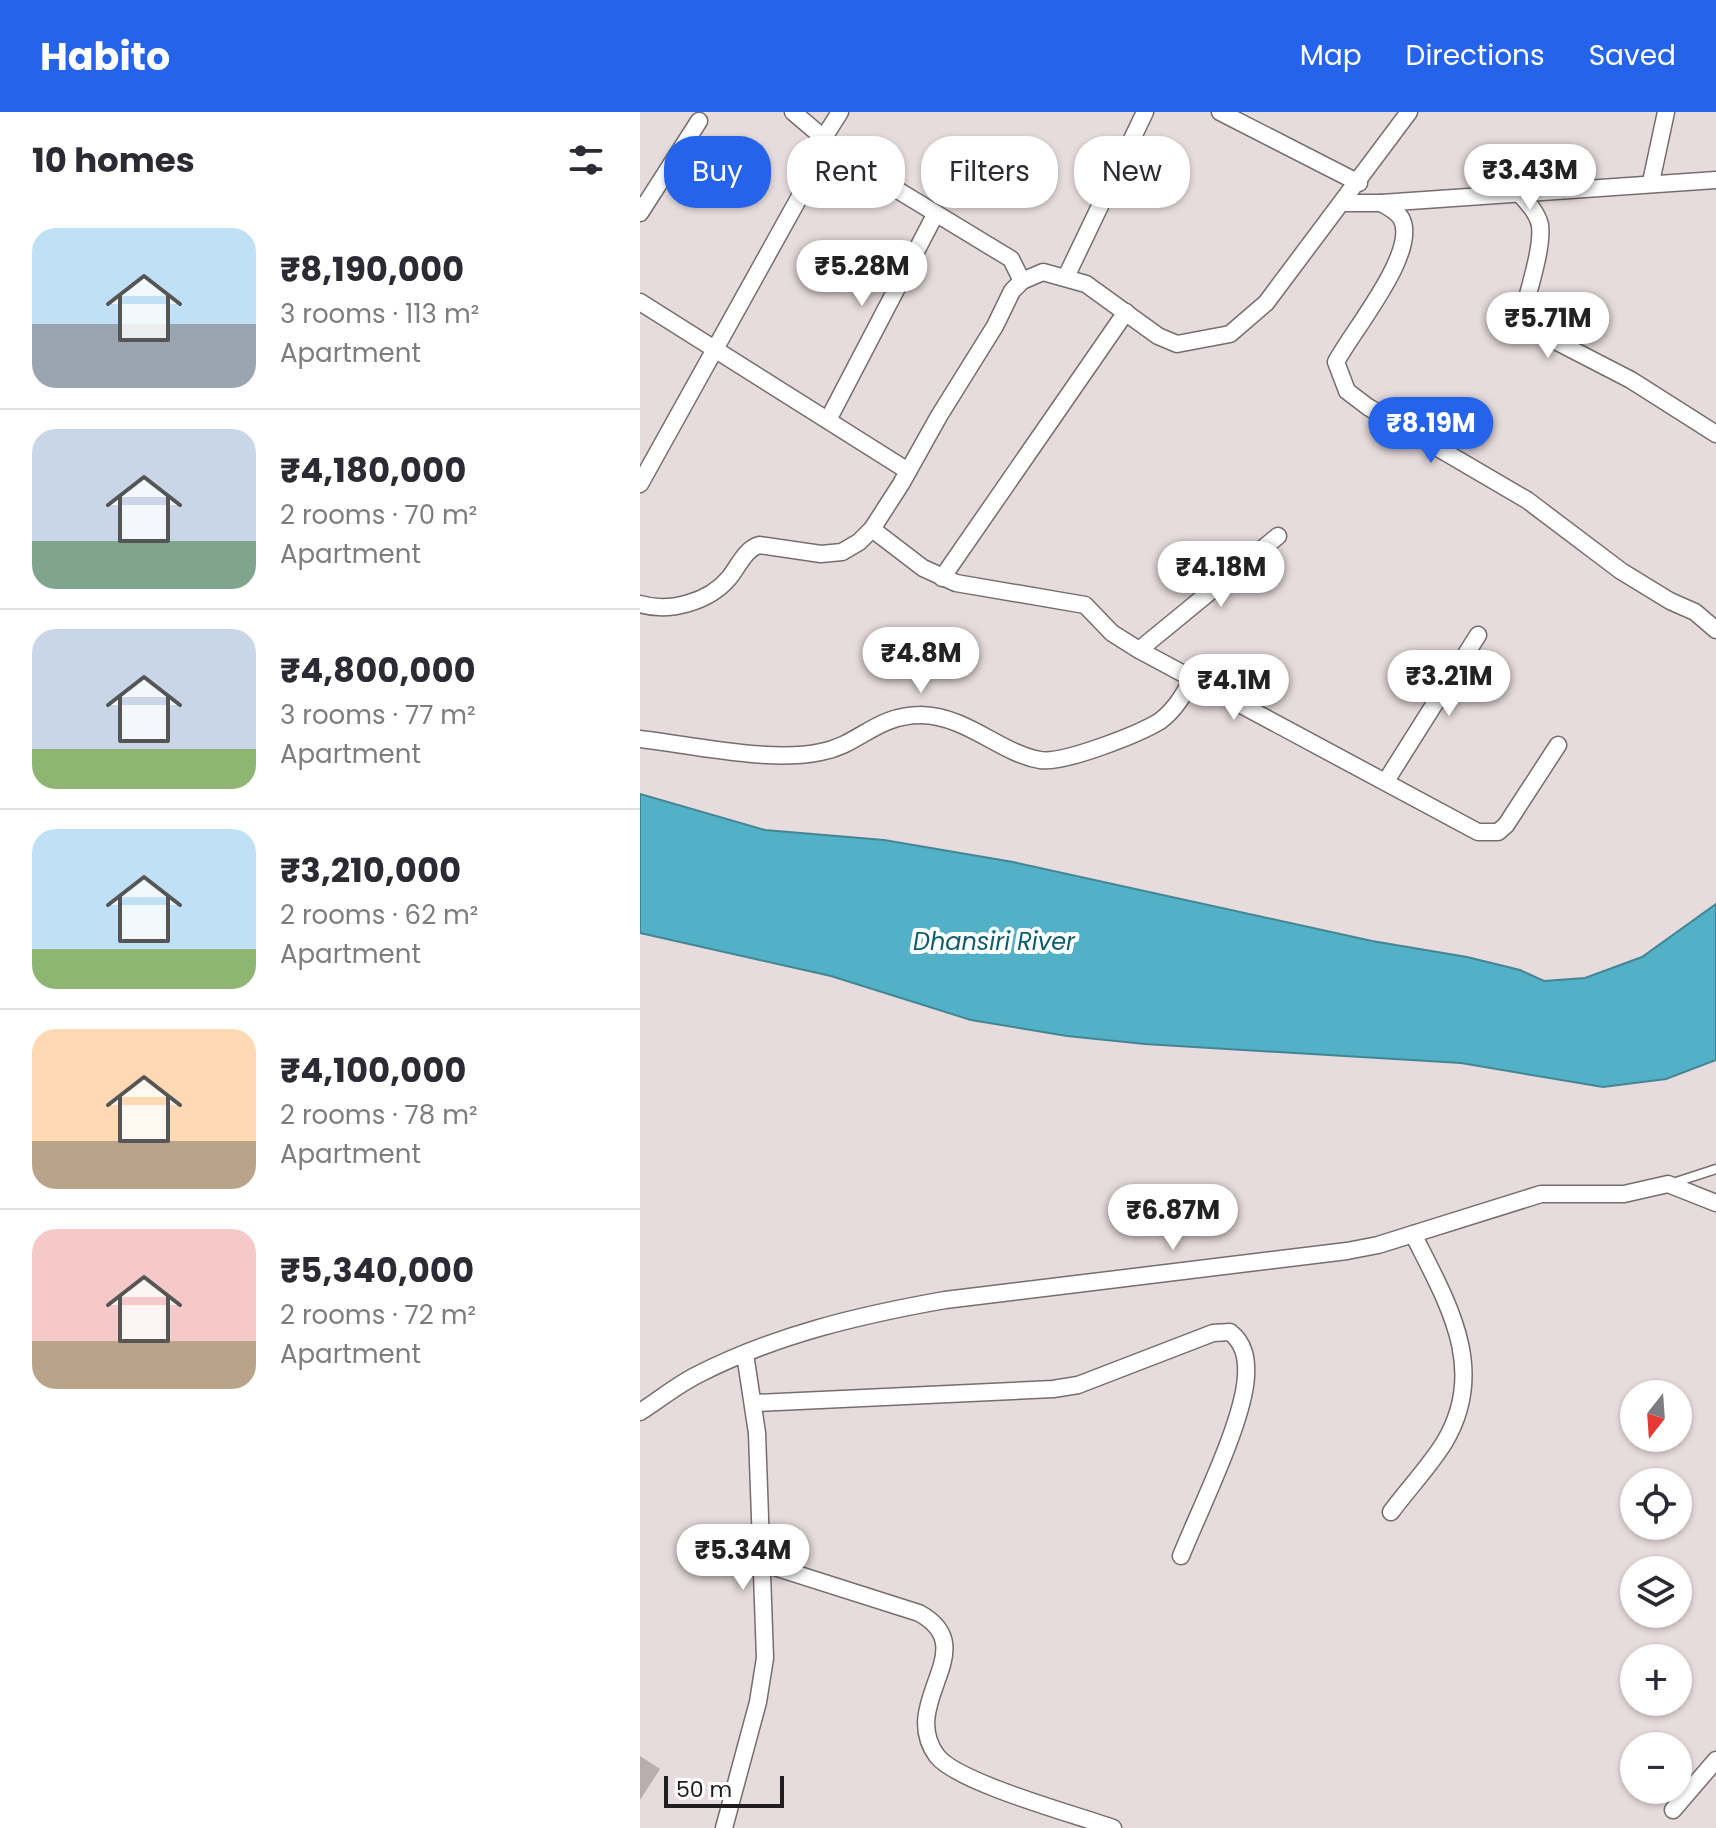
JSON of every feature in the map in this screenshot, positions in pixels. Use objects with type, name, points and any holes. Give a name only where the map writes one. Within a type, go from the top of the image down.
[{"type":"street","points":[[793,112],[820,136]]},
{"type":"street","points":[[828,136],[840,112]]},
{"type":"street","points":[[1066,277],[1145,112]]},
{"type":"street","points":[[1220,112],[1359,183]]},
{"type":"street","points":[[640,604],[661,609],[690,602],[725,582],[750,548],[759,545],[821,554],[842,552],[859,542],[872,529],[990,334],[1012,291],[1022,281],[1043,272],[1086,284],[1158,336],[1177,344],[1230,334],[1266,303],[1359,183],[1409,112]]},
{"type":"street","points":[[1651,182],[1666,112]]},
{"type":"street","points":[[640,213],[699,121]]},
{"type":"street","points":[[1343,203],[1716,180]]},
{"type":"street","points":[[1518,192],[1532,207],[1540,225],[1537,255],[1523,315],[1536,331],[1631,380],[1716,434]]},
{"type":"street","points":[[905,196],[1011,259],[1022,281]]},
{"type":"street","points":[[1381,203],[1394,210],[1403,220],[1404,243],[1396,263],[1336,362],[1347,391],[1368,407],[1527,500],[1621,571],[1670,601],[1695,612],[1716,630]]},
{"type":"street","points":[[640,484],[790,208]]},
{"type":"street","points":[[828,420],[935,215]]},
{"type":"street","points":[[640,302],[908,471]]},
{"type":"street","points":[[942,578],[1126,312]]},
{"type":"street","points":[[872,529],[909,559],[956,583],[1085,605],[1112,633],[1139,650],[1386,781],[1469,829],[1489,834],[1498,832],[1506,825],[1558,745]]},
{"type":"street","points":[[1139,650],[1278,536]]},
{"type":"street","points":[[1386,781],[1478,635]]},
{"type":"street","points":[[640,739],[803,755],[841,745],[881,722],[902,716],[925,715],[962,724],[1040,760],[1052,760],[1081,754],[1160,720],[1178,704],[1193,678]]},
{"type":"street","points":[[640,1412],[696,1376],[780,1339],[886,1311],[945,1300],[1347,1251],[1541,1194],[1624,1194],[1668,1184],[1716,1203]]},
{"type":"street","points":[[1391,1512],[1444,1443],[1464,1391],[1461,1348],[1452,1315],[1413,1234]]},
{"type":"street","points":[[755,1403],[1065,1387],[1103,1376],[1213,1333],[1230,1332],[1240,1340],[1245,1359],[1244,1391],[1181,1556]]},
{"type":"street","points":[[724,1828],[758,1702],[765,1658],[755,1403],[745,1354]]},
{"type":"street","points":[[762,1563],[919,1613],[935,1622],[943,1632],[945,1650],[925,1724],[938,1758],[979,1781],[1113,1828]]},
{"type":"street","points":[[1673,1810],[1716,1760]]},
{"type":"lane","points":[[1668,1184],[1716,1169]]},
{"type":"water","name":"Dhansiri River","points":[[640,794],[765,830],[884,840],[1013,862],[1372,941],[1467,957],[1520,970],[1544,981],[1585,978],[1642,957],[1716,904],[1716,1060],[1666,1079],[1603,1087],[1461,1063],[1145,1044],[1067,1036],[971,1020],[831,976],[640,933]]},
{"type":"building","points":[[640,1756],[660,1769],[640,1800]]}]
